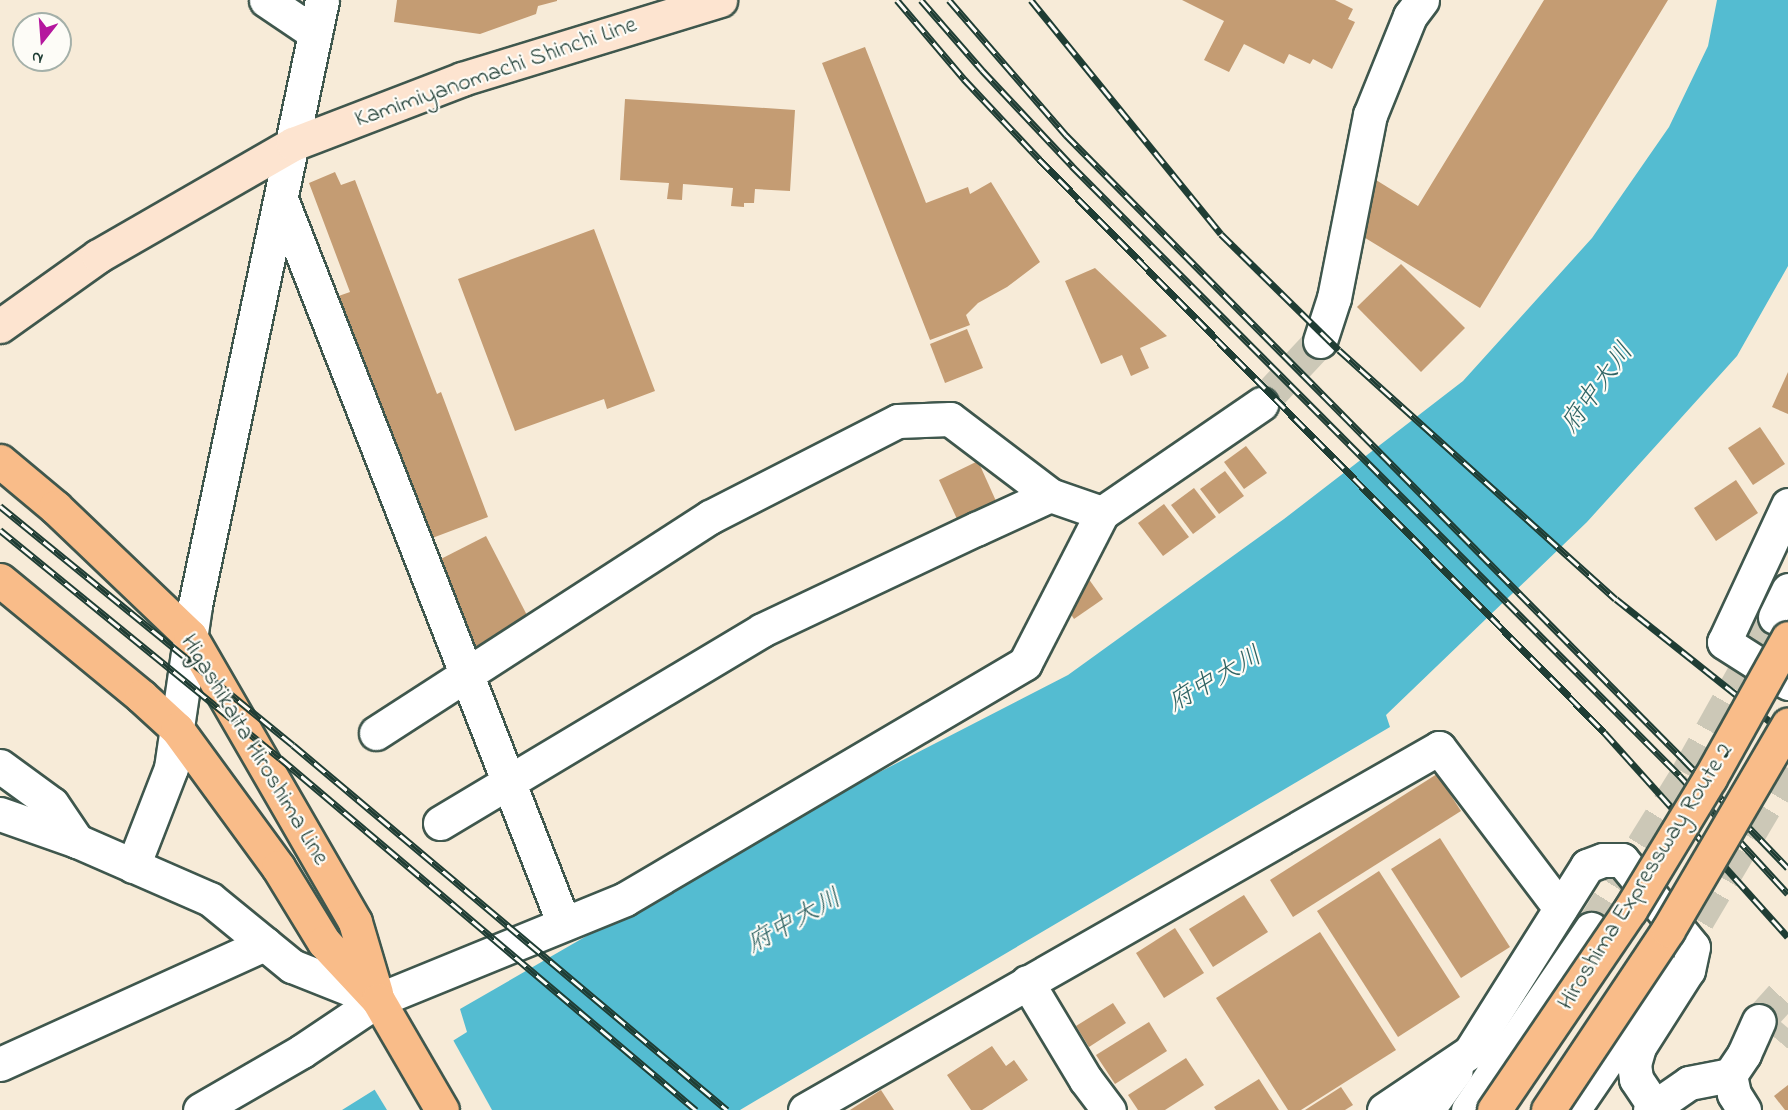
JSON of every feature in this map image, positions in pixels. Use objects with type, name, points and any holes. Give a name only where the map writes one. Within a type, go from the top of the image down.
[{"type":"main road","name":"Kamimiyanomachi Shinchi Line","points":[[0,326],[98,256],[293,144],[462,79],[720,0]]},
{"type":"main road","name":"Higashikaita Hiroshima Line","points":[[0,461],[55,507],[190,636],[355,922],[378,1000]]},
{"type":"main road","name":"Higashikaita Hiroshima Line","points":[[0,580],[141,696],[177,729],[278,867],[324,942],[378,1000],[442,1110]]},
{"type":"main road","name":"Hiroshima Expressway Route 2","points":[[1494,1110],[1630,910],[1710,778],[1784,615]]},
{"type":"main road","name":"Hiroshima Expressway Route 2","points":[[1548,1110],[1668,930],[1788,724]]},
{"type":"street","points":[[266,0],[315,33]]},
{"type":"street","points":[[133,866],[171,768],[190,636],[322,0]]},
{"type":"street","points":[[1320,341],[1334,298],[1370,115],[1410,16],[1422,0]]},
{"type":"street","points":[[281,199],[564,924]]},
{"type":"street","points":[[200,1110],[302,1051],[378,1000],[625,899],[1024,663],[1102,513],[1261,405]]},
{"type":"street","points":[[376,733],[468,676],[508,645],[711,517],[898,421],[950,419],[1050,495],[1102,513]]},
{"type":"street","points":[[440,823],[762,630],[1050,495]]},
{"type":"street","points":[[1788,506],[1724,642],[1788,683]]},
{"type":"street","points":[[805,1110],[1439,748],[1560,908]]},
{"type":"street","points":[[0,766],[52,804],[77,841]]},
{"type":"street","points":[[0,814],[77,841],[210,899],[292,966],[378,1000]]},
{"type":"street","points":[[1427,1110],[1470,1052],[1587,866],[1604,860],[1622,860],[1693,947],[1688,970],[1639,1047],[1634,1064],[1636,1079],[1653,1108],[1689,1083],[1737,1064],[1769,1031]]},
{"type":"street","points":[[1468,1110],[1591,929]]},
{"type":"street","points":[[0,1064],[265,944]]},
{"type":"street","points":[[1573,1110],[1667,972]]},
{"type":"street","points":[[1027,982],[1086,1080],[1108,1110]]},
{"type":"street","points":[[1384,1110],[1470,1052]]},
{"type":"street","points":[[1737,1064],[1734,1094],[1744,1110]]},
{"type":"water","name":"府中大川","points":[[1717,0],[1788,0],[1788,266],[1737,356],[1587,522],[1386,715],[1390,727],[740,1110],[342,1110],[467,1032],[460,1009],[800,813],[1068,675],[1284,519],[1463,381],[1592,238],[1669,127],[1708,46]]},
{"type":"pier","points":[[452,1038],[492,1110],[387,1110],[373,1087]]},
{"type":"building","points":[[397,0],[557,1],[538,6],[536,14],[480,34],[394,22]]},
{"type":"building","points":[[1182,0],[1335,0],[1353,9],[1348,19],[1355,22],[1332,69],[1313,59],[1310,64],[1289,54],[1284,64],[1244,44],[1229,72],[1204,60],[1224,21]]},
{"type":"building","points":[[1544,0],[1668,0],[1480,308],[1362,236],[1370,191],[1376,180],[1418,206]]},
{"type":"building","points":[[865,47],[926,203],[968,187],[970,194],[991,182],[1040,262],[1007,287],[978,303],[966,315],[970,325],[930,340],[822,63]]},
{"type":"building","points":[[625,99],[795,110],[790,191],[755,189],[754,203],[744,203],[744,207],[731,206],[733,188],[683,184],[682,200],[667,199],[669,183],[620,180]]},
{"type":"building","points":[[335,172],[341,185],[355,180],[437,394],[441,392],[488,517],[419,543],[330,299],[350,292],[309,183]]},
{"type":"building","points":[[594,229],[655,391],[607,409],[604,399],[515,431],[458,279]]},
{"type":"building","points":[[1401,264],[1465,328],[1421,372],[1357,307]]},
{"type":"building","points":[[1095,268],[1167,336],[1140,348],[1149,368],[1131,376],[1122,355],[1101,364],[1065,281]]},
{"type":"building","points":[[967,329],[983,368],[945,383],[930,344]]},
{"type":"building","points":[[1788,372],[1788,414],[1772,407]]},
{"type":"building","points":[[1760,427],[1785,464],[1753,485],[1728,448]]},
{"type":"building","points":[[1246,446],[1267,473],[1244,489],[1224,462]]},
{"type":"building","points":[[978,461],[996,501],[957,519],[939,480]]},
{"type":"building","points":[[1225,471],[1244,496],[1219,514],[1200,489]]},
{"type":"building","points":[[1736,480],[1758,513],[1716,541],[1694,508]]},
{"type":"building","points":[[1194,488],[1216,517],[1193,534],[1171,505]]},
{"type":"building","points":[[1164,504],[1189,537],[1163,556],[1138,523]]},
{"type":"building","points":[[486,536],[530,621],[477,648],[433,563]]},
{"type":"building","points":[[1088,578],[1103,599],[1074,619],[1065,605],[1071,590]]},
{"type":"building","points":[[1437,774],[1461,811],[1293,917],[1270,880]]},
{"type":"building","points":[[1440,838],[1510,947],[1461,978],[1391,869]]},
{"type":"building","points":[[1379,871],[1460,997],[1398,1037],[1317,911]]},
{"type":"building","points":[[1244,895],[1268,932],[1213,967],[1189,929]]},
{"type":"building","points":[[1175,928],[1204,973],[1164,998],[1136,953]]},
{"type":"building","points":[[1320,932],[1396,1050],[1301,1110],[1288,1110],[1216,998]]},
{"type":"building","points":[[1113,1003],[1126,1023],[1089,1047],[1076,1026]]},
{"type":"building","points":[[1149,1022],[1167,1051],[1115,1084],[1096,1055]]},
{"type":"building","points":[[992,1046],[1006,1066],[1014,1060],[1028,1080],[982,1110],[971,1110],[947,1075]]},
{"type":"building","points":[[1186,1058],[1204,1085],[1165,1110],[1138,1110],[1128,1095]]},
{"type":"building","points":[[1259,1079],[1279,1110],[1216,1110],[1214,1107]]},
{"type":"building","points":[[1788,1085],[1788,1110],[1785,1110],[1774,1096]]},
{"type":"building","points":[[1341,1087],[1353,1105],[1345,1110],[1305,1110]]},
{"type":"building","points":[[881,1090],[894,1110],[850,1110]]},
{"type":"tunnel","points":[[1261,404],[1320,341]]},
{"type":"tunnel","points":[[1591,929],[1687,774],[1775,617]]},
{"type":"tunnel","points":[[1673,962],[1788,768]]},
{"type":"tunnel","points":[[1759,1021],[1788,989]]},
{"type":"tunnel","points":[[1778,1040],[1788,1028]]},
{"type":"railway","points":[[897,0],[964,79],[1039,159],[1604,732],[1788,937]]},
{"type":"railway","points":[[921,0],[982,70],[1072,166],[1679,775],[1788,894]]},
{"type":"railway","points":[[949,0],[1066,135],[1788,868]]},
{"type":"railway","points":[[1031,0],[1221,234],[1339,350],[1616,599],[1788,736]]},
{"type":"railway","points":[[0,506],[293,745],[727,1110]]},
{"type":"railway","points":[[0,530],[280,758],[696,1110]]}]
